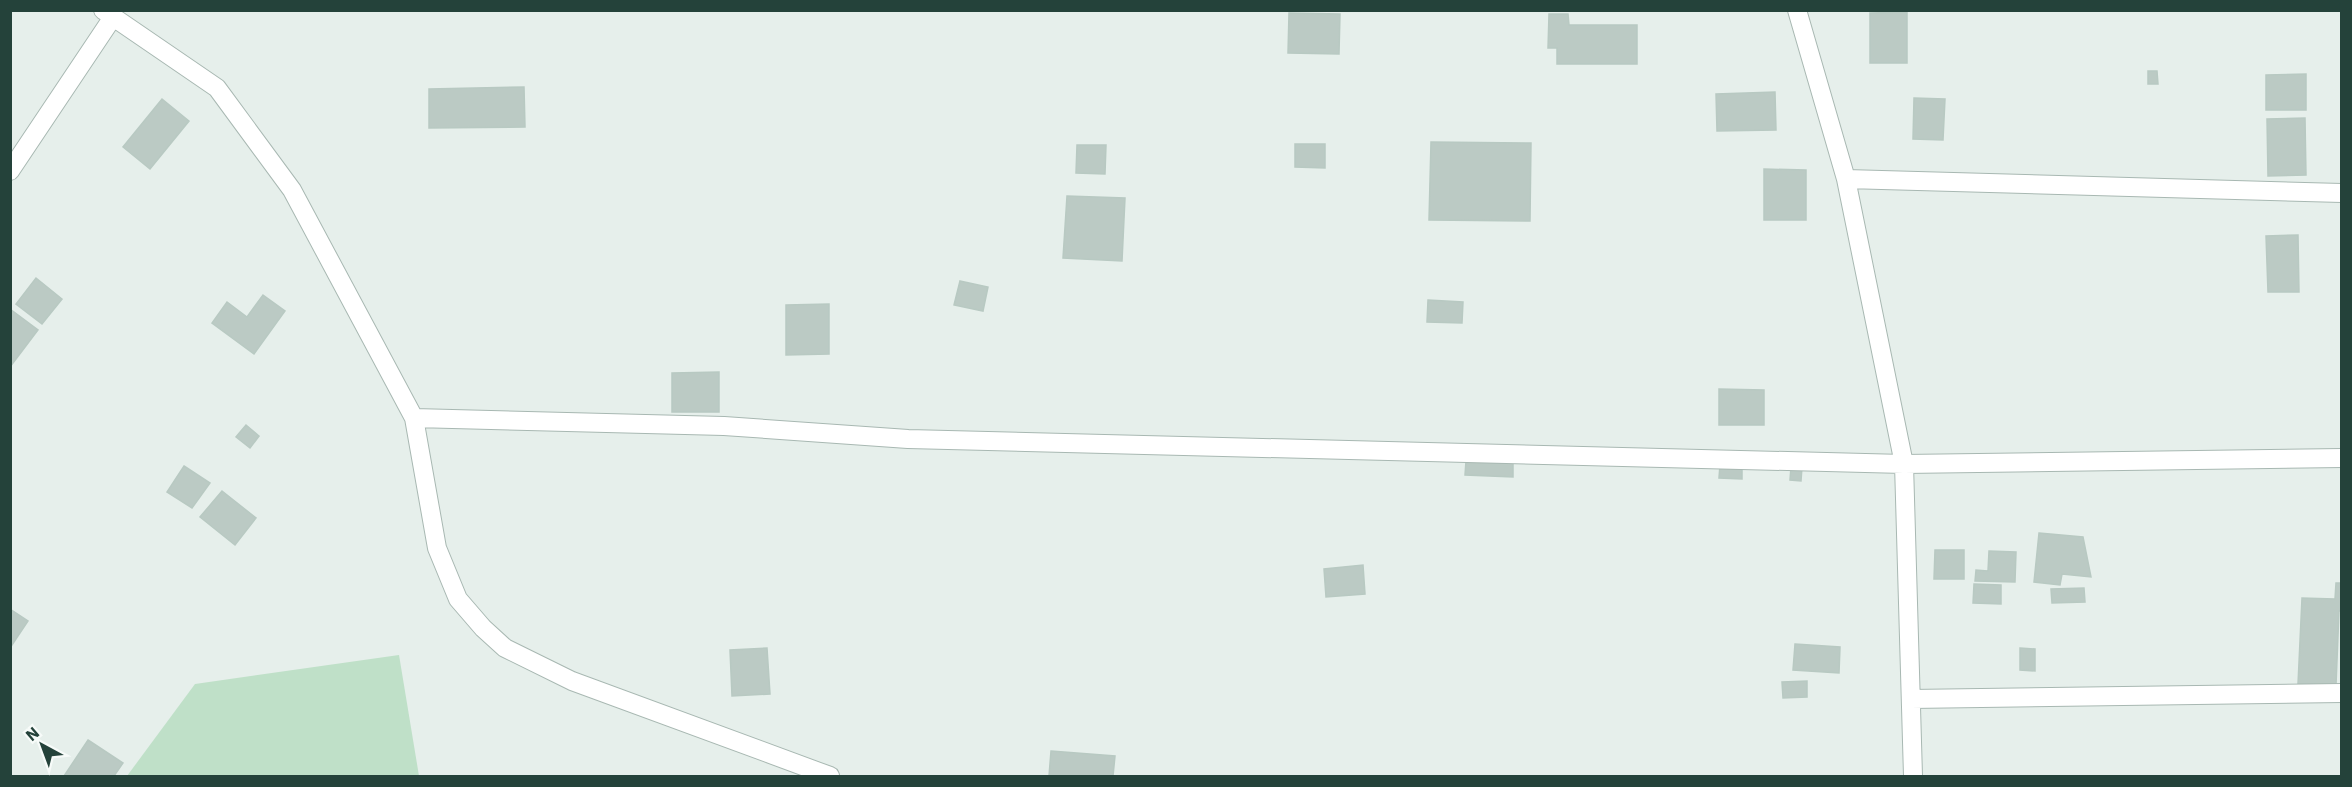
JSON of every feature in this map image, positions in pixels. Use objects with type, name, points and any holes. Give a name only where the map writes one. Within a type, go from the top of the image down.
[{"type":"street","points":[[1797,10],[1846,179],[1904,464],[1913,777]]},
{"type":"street","points":[[10,171],[108,14],[218,88],[292,190],[414,418],[437,548],[458,599],[483,628],[505,648],[572,681],[830,777]]},
{"type":"street","points":[[1846,179],[2342,192]]},
{"type":"street","points":[[414,418],[724,426],[908,440],[1904,464],[2342,458]]},
{"type":"street","points":[[1911,699],[2342,693]]},
{"type":"green space","points":[[399,655],[419,776],[127,776],[195,684]]},
{"type":"building","points":[[1907,12],[1907,63],[1870,63],[1870,13]]},
{"type":"building","points":[[1289,13],[1340,14],[1339,54],[1288,53]]},
{"type":"building","points":[[1549,14],[1568,14],[1569,25],[1637,25],[1637,64],[1557,64],[1557,48],[1548,48]]},
{"type":"building","points":[[2148,71],[2157,71],[2158,84],[2148,84]]},
{"type":"building","points":[[2306,74],[2306,110],[2266,110],[2266,75]]},
{"type":"building","points":[[524,87],[525,127],[429,128],[429,89]]},
{"type":"building","points":[[1775,92],[1776,130],[1717,131],[1716,94]]},
{"type":"building","points":[[1914,98],[1945,99],[1943,140],[1913,139]]},
{"type":"building","points":[[162,99],[189,121],[150,169],[123,147]]},
{"type":"building","points":[[2305,118],[2306,175],[2268,176],[2267,119]]},
{"type":"building","points":[[1431,142],[1531,143],[1530,221],[1429,220]]},
{"type":"building","points":[[1295,144],[1325,144],[1325,168],[1295,167]]},
{"type":"building","points":[[1077,145],[1106,145],[1105,174],[1076,173]]},
{"type":"building","points":[[1764,169],[1806,170],[1806,220],[1764,220]]},
{"type":"building","points":[[1067,196],[1125,198],[1122,261],[1063,258]]},
{"type":"building","points":[[2298,235],[2299,292],[2268,292],[2266,236]]},
{"type":"building","points":[[36,278],[62,299],[42,324],[16,304]]},
{"type":"building","points":[[960,281],[988,287],[983,311],[954,305]]},
{"type":"building","points":[[263,295],[285,311],[254,354],[212,323],[227,302],[247,317]]},
{"type":"building","points":[[1428,300],[1463,302],[1462,323],[1427,322]]},
{"type":"building","points":[[829,304],[829,354],[786,355],[786,305]]},
{"type":"building","points":[[10,309],[38,330],[10,367]]},
{"type":"building","points":[[719,372],[719,412],[672,412],[672,373]]},
{"type":"building","points":[[1719,389],[1764,390],[1764,425],[1719,425]]},
{"type":"building","points":[[246,425],[259,436],[250,448],[236,437]]},
{"type":"building","points":[[1466,461],[1513,462],[1513,477],[1465,475]]},
{"type":"building","points":[[1720,465],[1742,466],[1742,479],[1719,478]]},
{"type":"building","points":[[184,466],[210,483],[192,508],[167,492]]},
{"type":"building","points":[[1791,467],[1802,467],[1801,481],[1790,480]]},
{"type":"building","points":[[222,491],[256,518],[235,545],[200,517]]},
{"type":"building","points":[[2039,533],[2083,537],[2091,577],[2062,574],[2060,585],[2034,582]]},
{"type":"building","points":[[1935,550],[1964,550],[1964,579],[1934,579]]},
{"type":"building","points":[[1989,551],[2016,552],[2015,582],[1975,581],[1976,570],[1988,571]]},
{"type":"building","points":[[1363,565],[1365,594],[1326,597],[1324,569]]},
{"type":"building","points":[[2336,583],[2342,583],[2342,611],[2339,611],[2336,685],[2298,684],[2302,598],[2335,599]]},
{"type":"building","points":[[1974,584],[2001,585],[2001,604],[1973,603]]},
{"type":"building","points":[[2084,588],[2085,602],[2052,603],[2051,589]]},
{"type":"building","points":[[10,609],[28,621],[10,648]]},
{"type":"building","points":[[1795,644],[1840,647],[1839,673],[1793,670]]},
{"type":"building","points":[[767,648],[770,694],[732,696],[730,650]]},
{"type":"building","points":[[2020,648],[2035,649],[2035,671],[2020,670]]},
{"type":"building","points":[[1807,681],[1807,697],[1783,698],[1782,682]]},
{"type":"building","points":[[88,740],[123,763],[114,776],[64,776]]},
{"type":"building","points":[[1051,751],[1115,756],[1113,776],[1049,776]]}]
